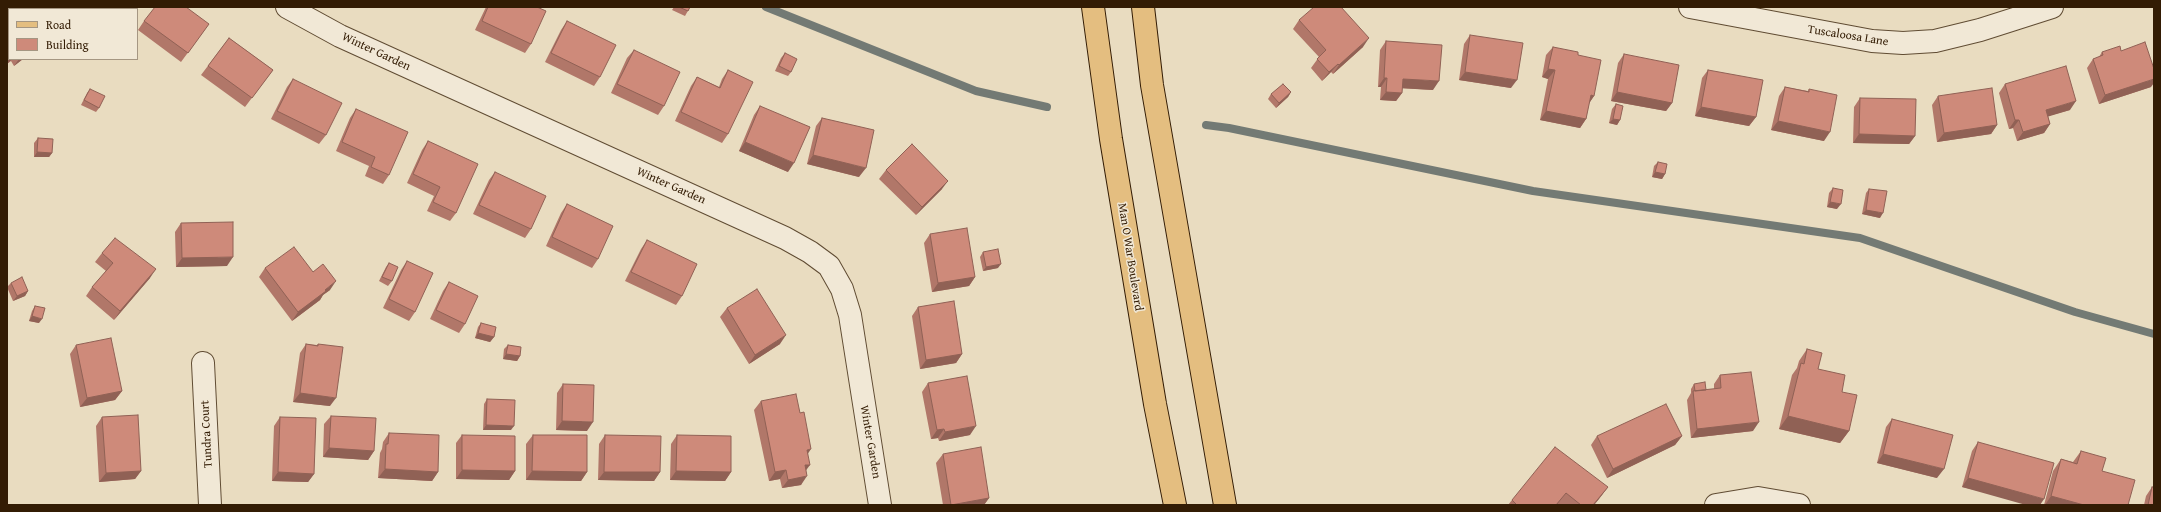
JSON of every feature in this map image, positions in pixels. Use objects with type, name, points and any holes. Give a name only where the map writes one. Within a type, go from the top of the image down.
[{"type":"main road","name":"Man O War Boulevard","points":[[1093,7],[1116,170],[1155,404],[1175,505]]},
{"type":"main road","points":[[1143,7],[1152,85],[1225,505]]},
{"type":"street","name":"Winter Garden","points":[[287,7],[340,36],[785,238],[810,252],[829,266],[842,289],[850,315],[880,505]]},
{"type":"street","name":"Tuscaloosa Lane","points":[[1690,7],[1872,41],[1903,43],[1935,41],[1980,30],[2052,7]]},
{"type":"street","name":"Tundra Court","points":[[204,363],[210,505]]},
{"type":"street","points":[[1716,505],[1758,498],[1783,501],[1799,505]]},
{"type":"building","points":[[7,7],[40,7],[41,8],[8,8],[7,59]]},
{"type":"building","points":[[155,7],[186,7],[209,24],[188,53],[144,21]]},
{"type":"building","points":[[488,7],[537,7],[546,11],[531,44],[482,21]]},
{"type":"building","points":[[679,7],[690,7],[688,11]]},
{"type":"building","points":[[1314,7],[1341,7],[1369,38],[1329,72],[1317,59],[1326,50],[1299,20]]},
{"type":"building","points":[[567,21],[616,45],[600,77],[551,53]]},
{"type":"building","points":[[1470,35],[1523,43],[1517,80],[1465,72]]},
{"type":"building","points":[[229,38],[273,70],[252,98],[208,66]]},
{"type":"building","points":[[1386,41],[1442,45],[1439,81],[1403,79],[1402,93],[1386,92],[1387,78],[1384,78]]},
{"type":"building","points":[[2145,42],[2154,69],[2154,79],[2105,95],[2093,59],[2103,55],[2102,52],[2120,46],[2121,51]]},
{"type":"building","points":[[1553,47],[1578,52],[1578,55],[1601,60],[1594,96],[1591,95],[1586,119],[1546,111],[1555,70],[1548,69]]},
{"type":"building","points":[[634,50],[680,72],[664,106],[617,84]]},
{"type":"building","points":[[785,53],[797,59],[791,72],[779,66]]},
{"type":"building","points":[[1624,54],[1679,65],[1672,103],[1617,92]]},
{"type":"building","points":[[2066,66],[2076,101],[2046,110],[2050,124],[2023,132],[2019,120],[2015,120],[2005,84]]},
{"type":"building","points":[[728,70],[753,82],[728,134],[681,112],[697,77],[720,88]]},
{"type":"building","points":[[1708,70],[1763,80],[1756,117],[1701,107]]},
{"type":"building","points":[[293,79],[342,103],[326,135],[277,111]]},
{"type":"building","points":[[1283,84],[1291,92],[1279,103],[1271,94]]},
{"type":"building","points":[[1785,87],[1809,92],[1809,89],[1837,95],[1830,132],[1778,121]]},
{"type":"building","points":[[1992,88],[1997,125],[1944,133],[1938,96]]},
{"type":"building","points":[[90,89],[105,96],[99,108],[84,100]]},
{"type":"building","points":[[1860,98],[1916,99],[1915,136],[1859,134]]},
{"type":"building","points":[[1616,104],[1623,106],[1620,120],[1613,119]]},
{"type":"building","points":[[760,106],[810,127],[794,163],[745,142]]},
{"type":"building","points":[[356,109],[408,132],[389,175],[371,167],[375,157],[342,142]]},
{"type":"building","points":[[822,118],[874,130],[866,168],[813,155]]},
{"type":"building","points":[[38,138],[53,139],[52,153],[37,152]]},
{"type":"building","points":[[428,141],[478,164],[456,213],[433,202],[440,187],[413,174]]},
{"type":"building","points":[[912,144],[948,181],[922,207],[886,170]]},
{"type":"building","points":[[1658,162],[1667,164],[1665,174],[1655,172]]},
{"type":"building","points":[[495,172],[546,196],[531,229],[479,205]]},
{"type":"building","points":[[1833,188],[1843,190],[1841,204],[1830,202]]},
{"type":"building","points":[[1869,189],[1887,191],[1883,213],[1866,210]]},
{"type":"building","points":[[567,204],[613,226],[598,259],[552,237]]},
{"type":"building","points":[[233,222],[233,257],[182,258],[181,223]]},
{"type":"building","points":[[967,228],[975,277],[938,283],[930,234]]},
{"type":"building","points":[[115,238],[156,269],[120,311],[92,287],[113,263],[102,253]]},
{"type":"building","points":[[647,240],[697,264],[682,296],[631,272]]},
{"type":"building","points":[[294,247],[313,272],[323,264],[336,281],[325,290],[326,291],[298,312],[265,268]]},
{"type":"building","points":[[998,249],[1001,264],[986,267],[983,252]]},
{"type":"building","points":[[407,261],[433,273],[415,312],[389,299]]},
{"type":"building","points":[[389,263],[398,267],[392,281],[382,277]]},
{"type":"building","points":[[22,277],[28,291],[17,296],[11,283]]},
{"type":"building","points":[[449,282],[478,296],[465,324],[436,310]]},
{"type":"building","points":[[757,289],[786,335],[755,355],[727,308]]},
{"type":"building","points":[[954,301],[962,354],[926,360],[918,307]]},
{"type":"building","points":[[35,306],[45,308],[42,319],[32,316]]},
{"type":"building","points":[[481,323],[496,327],[494,337],[478,333]]},
{"type":"building","points":[[111,338],[122,391],[87,398],[76,345]]},
{"type":"building","points":[[306,344],[343,347],[336,398],[300,393]]},
{"type":"building","points":[[508,345],[521,347],[520,356],[506,354]]},
{"type":"building","points":[[1807,349],[1822,353],[1818,369],[1845,375],[1842,392],[1857,395],[1849,431],[1788,416],[1801,363],[1804,364]]},
{"type":"building","points":[[1751,372],[1759,422],[1697,429],[1693,391],[1721,388],[1720,375]]},
{"type":"building","points":[[967,376],[976,426],[945,432],[944,429],[937,430],[928,383]]},
{"type":"building","points":[[1705,382],[1706,390],[1695,391],[1694,384]]},
{"type":"building","points":[[563,384],[594,385],[593,422],[562,421]]},
{"type":"building","points":[[796,394],[800,413],[804,412],[811,449],[807,450],[810,465],[805,465],[807,476],[788,480],[786,470],[775,472],[761,401]]},
{"type":"building","points":[[487,399],[515,400],[514,426],[486,425]]},
{"type":"building","points":[[1666,404],[1682,436],[1613,469],[1597,436]]},
{"type":"building","points":[[138,415],[141,471],[106,473],[102,417]]},
{"type":"building","points":[[331,416],[376,418],[374,451],[329,448]]},
{"type":"building","points":[[280,417],[316,418],[314,474],[278,472]]},
{"type":"building","points":[[1892,419],[1953,435],[1944,469],[1883,454]]},
{"type":"building","points":[[389,433],[439,435],[438,472],[385,469],[386,444],[388,444]]},
{"type":"building","points":[[462,435],[515,436],[515,471],[462,470]]},
{"type":"building","points":[[533,435],[587,435],[587,472],[532,471]]},
{"type":"building","points":[[605,435],[661,436],[660,472],[604,472]]},
{"type":"building","points":[[677,435],[731,436],[731,472],[676,471]]},
{"type":"building","points":[[1978,442],[2054,463],[2044,499],[1968,478]]},
{"type":"building","points":[[981,447],[989,498],[951,505],[943,454]]},
{"type":"building","points":[[1555,447],[1608,487],[1593,505],[1581,505],[1566,493],[1556,505],[1517,505],[1512,500]]},
{"type":"building","points":[[2081,451],[2106,458],[2102,471],[2135,480],[2128,505],[2084,505],[2051,496],[2061,459],[2077,464]]},
{"type":"building","points":[[2152,487],[2154,487],[2154,505],[2148,505]]},
{"type":"waterway","points":[[766,7],[976,91],[1047,107]]},
{"type":"waterway","points":[[1206,125],[1229,128],[1533,191],[1860,238],[2075,312],[2154,334]]}]
